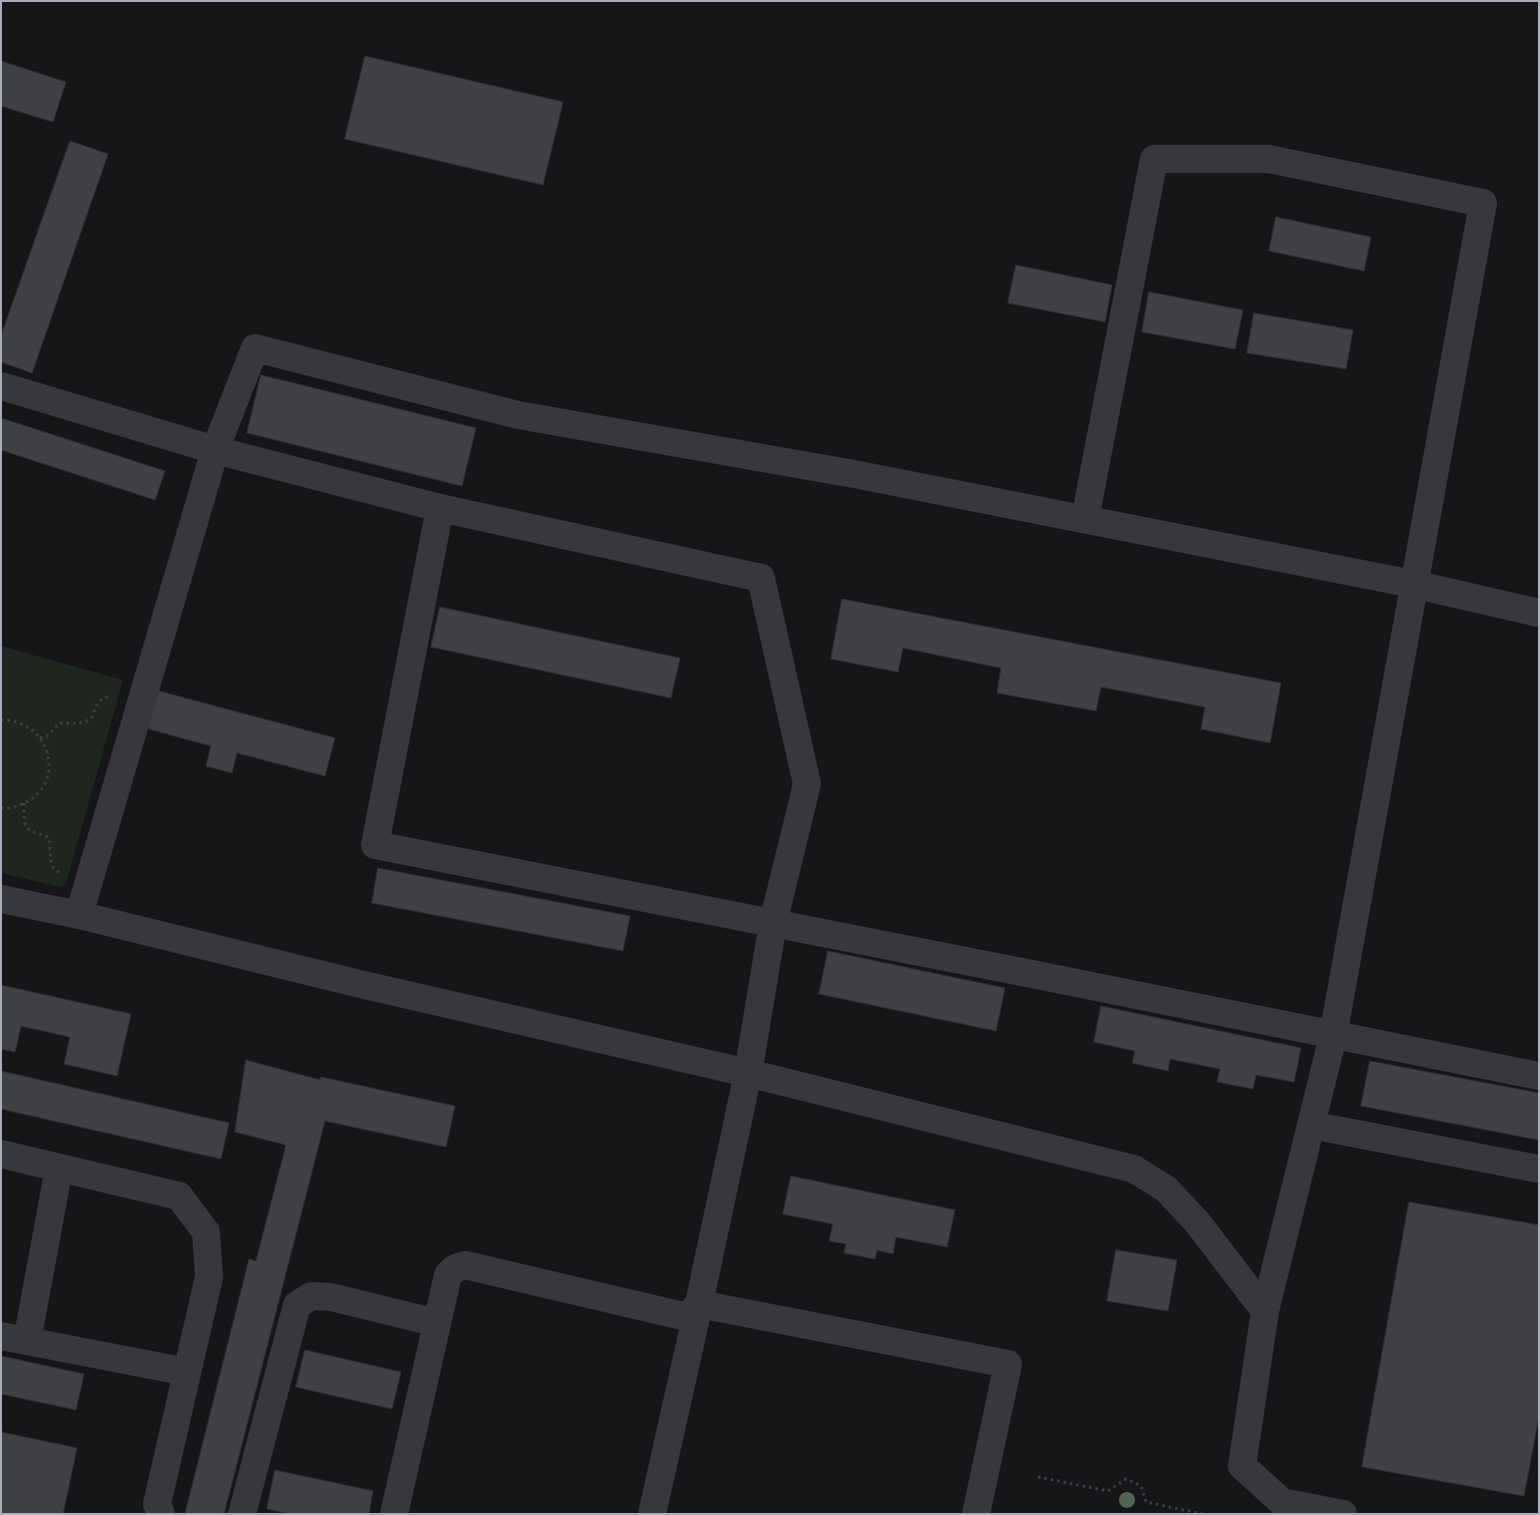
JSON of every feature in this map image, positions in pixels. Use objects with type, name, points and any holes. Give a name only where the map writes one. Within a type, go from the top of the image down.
[{"type":"lane","points":[[1085,520],[1154,159],[1269,159],[1483,203],[1333,1036],[1265,1311],[1242,1466],[1282,1502],[1342,1514]]},
{"type":"lane","points":[[79,915],[216,450],[255,348],[518,415],[854,474],[1413,584],[1539,612]]},
{"type":"lane","points":[[1,386],[216,450],[440,508],[761,578],[806,784],[773,923],[748,1073],[652,1514]]},
{"type":"lane","points":[[440,508],[375,845],[1539,1076]]},
{"type":"lane","points":[[1,899],[79,915],[360,984],[748,1073],[1134,1169],[1166,1189],[1198,1222],[1265,1311]]},
{"type":"lane","points":[[1311,1124],[1539,1169]]},
{"type":"lane","points":[[1,1154],[179,1196],[206,1232],[209,1276],[157,1504],[161,1514]]},
{"type":"lane","points":[[59,1168],[14,1338],[187,1372]]},
{"type":"lane","points":[[394,1514],[448,1275],[454,1269],[465,1265],[687,1317],[699,1304]]},
{"type":"lane","points":[[242,1514],[296,1305],[311,1296],[331,1296],[437,1324]]},
{"type":"lane","points":[[699,1304],[1008,1364],[976,1514]]},
{"type":"path","points":[[40,738],[49,735],[59,723],[76,724],[91,719],[96,704],[100,700],[108,696],[117,697]]},
{"type":"path","points":[[1,720],[22,723],[32,729],[46,748],[49,760],[45,783],[38,793],[18,806],[1,808]]},
{"type":"path","points":[[24,803],[26,828],[48,837],[51,844],[52,867],[56,871],[69,874]]},
{"type":"path","points":[[1038,1477],[1108,1491],[1126,1479],[1141,1486],[1146,1502],[1203,1514]]},
{"type":"shaded area","points":[[1,646],[123,680],[66,884],[60,887],[1,873]]},
{"type":"building","points":[[365,56],[563,102],[543,185],[345,139]]},
{"type":"building","points":[[1,61],[66,82],[53,122],[1,106]]},
{"type":"building","points":[[70,141],[108,154],[32,373],[1,362],[1,336]]},
{"type":"building","points":[[1276,217],[1371,237],[1364,271],[1269,251]]},
{"type":"building","points":[[1016,265],[1112,285],[1105,322],[1008,303]]},
{"type":"building","points":[[1149,292],[1243,310],[1235,349],[1142,332]]},
{"type":"building","points":[[1254,313],[1353,330],[1346,369],[1247,353]]},
{"type":"building","points":[[261,375],[476,428],[462,486],[247,433]]},
{"type":"building","points":[[1,418],[165,471],[155,500],[1,450]]},
{"type":"building","points":[[842,599],[1281,683],[1270,743],[1201,729],[1205,707],[1101,687],[1096,711],[997,693],[1001,668],[903,648],[898,672],[831,659]]},
{"type":"building","points":[[440,607],[680,658],[671,698],[431,647]]},
{"type":"building","points":[[155,690],[335,738],[325,776],[237,753],[232,773],[206,766],[211,746],[145,728]]},
{"type":"building","points":[[378,868],[630,916],[623,951],[372,903]]},
{"type":"building","points":[[828,951],[1005,988],[996,1031],[819,994]]},
{"type":"building","points":[[1,985],[131,1014],[117,1076],[64,1064],[70,1037],[21,1026],[15,1052],[1,1049]]},
{"type":"building","points":[[1101,1006],[1301,1048],[1294,1082],[1256,1075],[1253,1089],[1217,1082],[1220,1069],[1170,1059],[1168,1071],[1132,1063],[1135,1051],[1094,1042]]},
{"type":"building","points":[[246,1060],[320,1080],[321,1077],[455,1106],[446,1147],[325,1121],[224,1514],[185,1514],[249,1259],[256,1261],[286,1145],[235,1132]]},
{"type":"building","points":[[1370,1061],[1539,1093],[1539,1140],[1361,1106]]},
{"type":"building","points":[[1,1071],[229,1123],[221,1159],[1,1109]]},
{"type":"building","points":[[791,1176],[955,1210],[947,1247],[896,1237],[893,1254],[877,1250],[875,1259],[844,1253],[846,1244],[829,1241],[833,1224],[783,1214]]},
{"type":"building","points":[[1409,1202],[1539,1225],[1539,1416],[1524,1496],[1362,1467]]},
{"type":"building","points":[[1116,1250],[1177,1260],[1168,1311],[1107,1301]]},
{"type":"building","points":[[305,1350],[401,1372],[392,1409],[296,1387]]},
{"type":"building","points":[[1,1356],[84,1374],[76,1410],[1,1394]]},
{"type":"building","points":[[1,1432],[77,1448],[63,1514],[1,1514]]},
{"type":"building","points":[[275,1470],[373,1491],[369,1514],[290,1514],[267,1509]]}]
